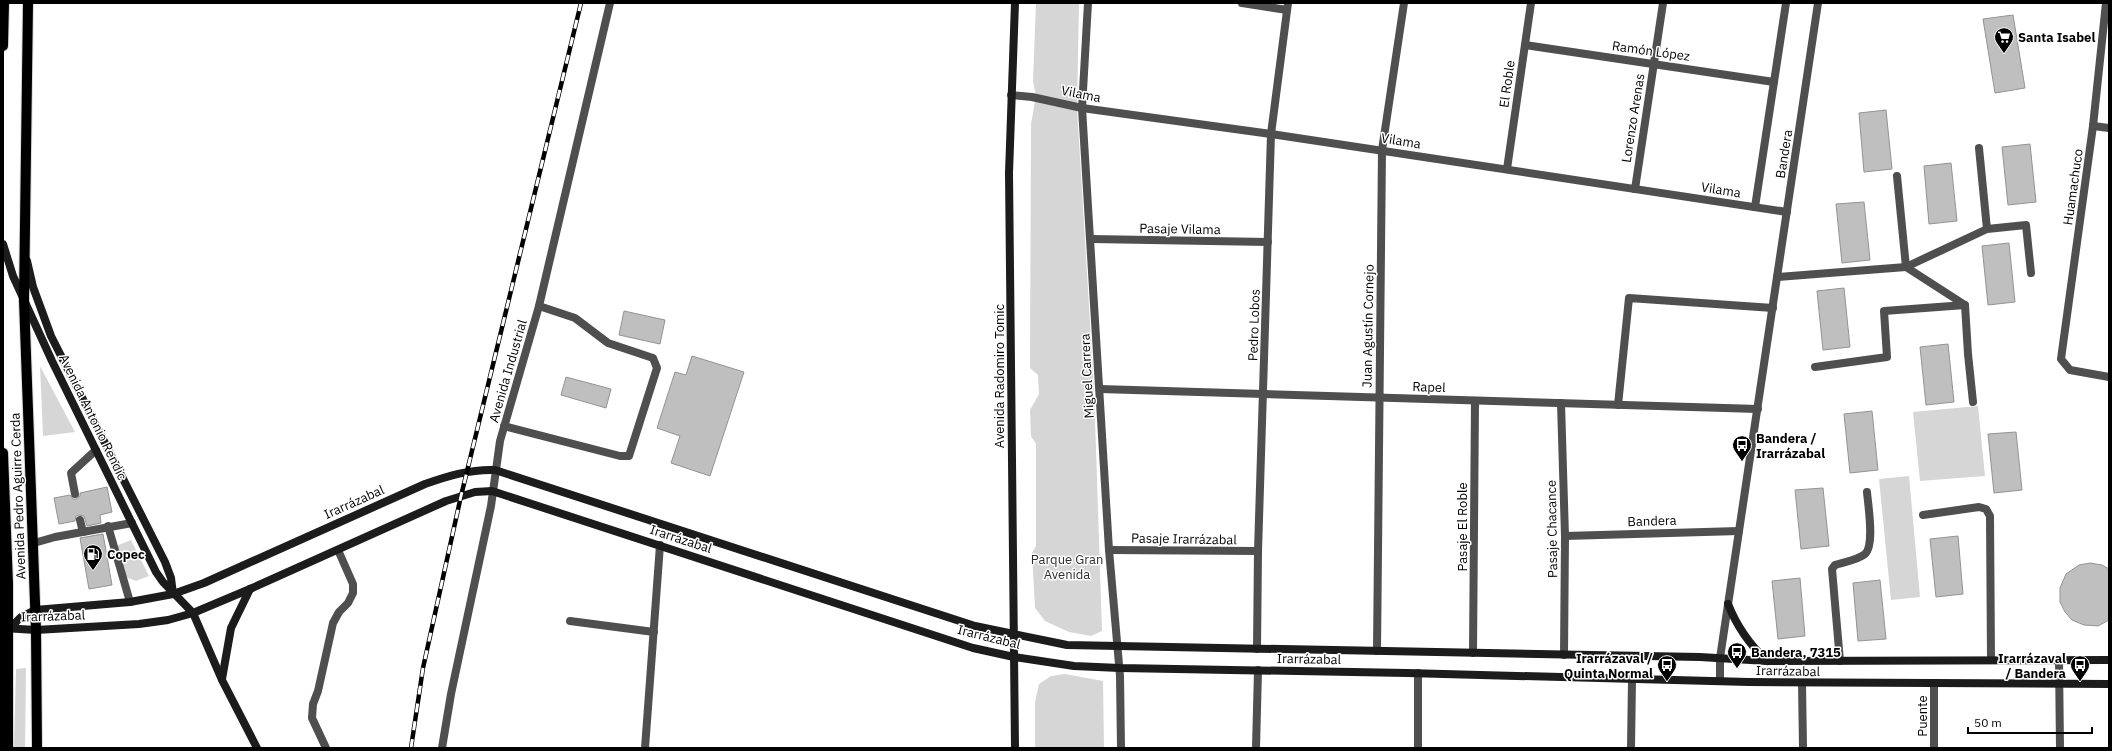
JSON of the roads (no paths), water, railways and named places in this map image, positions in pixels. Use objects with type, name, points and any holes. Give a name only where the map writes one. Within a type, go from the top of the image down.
[{"type":"main road","points":[[3,46],[4,3]]},
{"type":"main road","name":"Avenida Pedro Aguirre Cerda","points":[[28,3],[24,300],[34,543],[37,748]]},
{"type":"main road","name":"Avenida Radomiro Tomic","points":[[1015,3],[1009,172],[1016,748]]},
{"type":"main road","name":"Avenida Antonio Rendic","points":[[3,244],[24,300],[52,361],[156,572],[173,594],[193,613],[222,680],[257,748]]},
{"type":"main road","name":"Avenida Antonio Rendic","points":[[24,244],[34,287],[51,336],[165,562],[171,578],[173,594]]},
{"type":"main road","name":"Avenida Pedro Aguirre Cerda","points":[[3,453],[8,748]]},
{"type":"main road","name":"Irarrázabal","points":[[6,629],[21,617],[35,610],[130,602],[173,594],[204,583],[425,484],[467,471],[495,470],[975,626],[1067,645],[1767,660],[2109,660]]},
{"type":"main road","name":"Irarrázabal","points":[[6,629],[36,630],[138,624],[168,620],[193,613],[461,496],[475,492],[492,492],[660,545],[973,648],[1014,657],[1074,666],[1802,683],[1934,685],[2109,684]]},
{"type":"main road","points":[[222,680],[232,628],[250,589]]},
{"type":"main road","points":[[1728,604],[1733,617],[1747,640],[1767,660]]},
{"type":"street","name":"Avenida Industrial","points":[[442,748],[451,694],[491,506],[495,470],[504,426],[539,306],[610,3]]},
{"type":"street","name":"Miguel Carrera","points":[[1088,3],[1082,108],[1110,550],[1120,668],[1121,748]]},
{"type":"street","points":[[1242,3],[1288,6]]},
{"type":"street","name":"Juan Agustín Cornejo","points":[[1376,651],[1382,150],[1404,3]]},
{"type":"street","name":"El Roble","points":[[1507,169],[1531,3]]},
{"type":"street","name":"Lorenzo Arenas","points":[[1635,189],[1663,3]]},
{"type":"street","name":"Bandera","points":[[1754,207],[1786,3]]},
{"type":"street","name":"Bandera","points":[[1720,681],[1720,658],[1818,3]]},
{"type":"street","name":"Huamachuco","points":[[2106,3],[2093,126],[2061,359],[2070,370],[2109,377]]},
{"type":"street","name":"Pedro Lobos","points":[[1257,649],[1258,551],[1271,134],[1288,6]]},
{"type":"street","name":"Ramón López","points":[[1525,45],[1774,82]]},
{"type":"street","name":"Vilama","points":[[1011,95],[1032,96],[1082,108],[1382,150],[1787,212]]},
{"type":"street","points":[[2093,126],[2109,128]]},
{"type":"street","points":[[1979,148],[1987,229]]},
{"type":"street","points":[[1897,176],[1906,267]]},
{"type":"street","points":[[1777,277],[1906,267],[1987,229],[2026,225],[2031,273]]},
{"type":"street","name":"Pasaje Vilama","points":[[1091,239],[1268,242]]},
{"type":"street","points":[[1906,267],[1965,305]]},
{"type":"street","points":[[1618,405],[1629,298],[1773,308]]},
{"type":"street","points":[[1815,367],[1887,357],[1884,311],[1965,305]]},
{"type":"street","points":[[1965,305],[1968,354],[1974,402]]},
{"type":"street","points":[[504,426],[620,456],[630,456],[657,368],[653,358],[608,344],[575,318],[539,306]]},
{"type":"street","name":"Rapel","points":[[1100,389],[1379,396],[1758,409]]},
{"type":"street","name":"Pasaje El Roble","points":[[1474,653],[1475,400]]},
{"type":"street","name":"Pasaje Chacance","points":[[1561,403],[1564,536],[1564,655]]},
{"type":"street","points":[[75,494],[71,473],[96,450]]},
{"type":"street","points":[[1840,660],[1832,569],[1835,565],[1864,554],[1869,549],[1870,540],[1867,492]]},
{"type":"street","points":[[1923,515],[1979,507],[1986,509],[1990,516],[1991,660]]},
{"type":"street","points":[[80,520],[83,532]]},
{"type":"street","points":[[34,543],[108,526],[132,523]]},
{"type":"street","points":[[108,526],[130,602]]},
{"type":"street","name":"Bandera","points":[[1564,536],[1740,531]]},
{"type":"street","points":[[645,748],[660,545]]},
{"type":"street","points":[[326,748],[312,718],[313,704],[318,691],[333,623],[339,612],[350,598],[353,584],[338,550]]},
{"type":"street","name":"Pasaje Irarrázabal","points":[[1110,550],[1258,551]]},
{"type":"street","points":[[570,621],[654,632]]},
{"type":"street","points":[[2059,660],[2060,748]]},
{"type":"street","points":[[1256,748],[1258,670]]},
{"type":"street","points":[[1418,673],[1418,748]]},
{"type":"street","points":[[1631,748],[1632,679]]},
{"type":"street","points":[[1802,683],[1803,748]]},
{"type":"street","name":"Puente","points":[[1934,685],[1934,748]]},
{"type":"railway","points":[[411,748],[423,668],[461,496],[581,3]]},
{"type":"place","name":"Santa Isabel","points":[[2004,54]]},
{"type":"place","name":"Bandera / Irarrázabal","points":[[1742,462]]},
{"type":"place","name":"Copec","points":[[93,571]]},
{"type":"place","name":"Bandera, 7315","points":[[1737,669]]},
{"type":"place","name":"Irarrázaval / Quinta Normal","points":[[1667,682]]},
{"type":"place","name":"Irarrázaval / Bandera","points":[[2080,682]]},
{"type":"park label","name":"Parque Gran Avenida","points":[[1067,566]]}]
